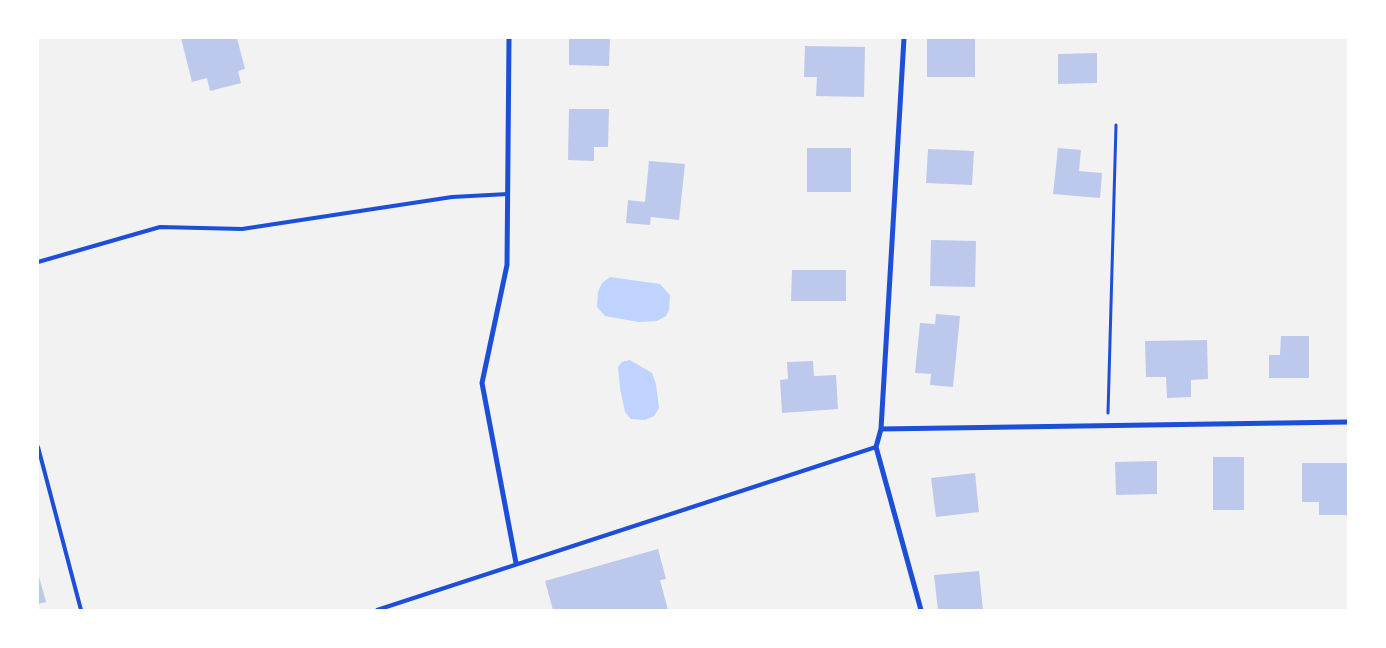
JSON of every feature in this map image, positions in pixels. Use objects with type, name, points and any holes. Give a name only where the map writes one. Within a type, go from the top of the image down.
[{"type":"street","points":[[509,38],[507,265],[482,383],[516,563]]},
{"type":"street","points":[[904,38],[882,429],[876,446],[921,610]]},
{"type":"street","points":[[882,429],[1348,422]]},
{"type":"lane","points":[[38,262],[160,227],[242,229],[452,197],[508,194]]},
{"type":"lane","points":[[376,610],[876,446]]},
{"type":"lane","points":[[38,447],[81,610]]},
{"type":"path","points":[[1108,426],[1116,125]]},
{"type":"water","points":[[610,277],[660,284],[670,295],[669,310],[666,316],[657,321],[638,322],[605,316],[597,307],[598,292],[602,283]]},
{"type":"water","points":[[630,360],[652,373],[656,384],[659,408],[654,416],[645,420],[631,419],[625,412],[618,367],[622,362]]},
{"type":"building","points":[[181,38],[237,38],[245,69],[238,71],[241,83],[210,91],[207,78],[192,82]]},
{"type":"building","points":[[569,38],[610,38],[609,66],[569,65]]},
{"type":"building","points":[[927,38],[975,38],[975,77],[927,77]]},
{"type":"building","points":[[805,46],[865,47],[864,97],[816,96],[817,77],[804,77]]},
{"type":"building","points":[[1097,53],[1097,83],[1058,84],[1058,54]]},
{"type":"building","points":[[569,109],[609,109],[608,147],[594,147],[594,161],[568,160]]},
{"type":"building","points":[[807,148],[851,148],[851,192],[807,192]]},
{"type":"building","points":[[1058,148],[1081,150],[1079,171],[1102,173],[1100,198],[1053,194]]},
{"type":"building","points":[[928,149],[974,151],[972,185],[926,183]]},
{"type":"building","points":[[649,161],[685,164],[679,220],[651,217],[650,225],[626,223],[628,200],[645,202]]},
{"type":"building","points":[[931,240],[976,241],[975,287],[930,286]]},
{"type":"building","points":[[792,270],[846,270],[846,301],[791,301]]},
{"type":"building","points":[[936,314],[960,316],[953,387],[930,385],[931,374],[915,373],[920,323],[935,324]]},
{"type":"building","points":[[1281,336],[1309,336],[1309,378],[1269,378],[1269,355],[1280,355]]},
{"type":"building","points":[[1207,340],[1208,379],[1191,380],[1191,397],[1167,398],[1166,377],[1146,377],[1145,341]]},
{"type":"building","points":[[813,361],[814,376],[836,375],[838,409],[782,413],[780,380],[788,379],[787,362]]},
{"type":"building","points":[[1213,457],[1244,457],[1244,510],[1213,510]]},
{"type":"building","points":[[1157,461],[1157,494],[1116,495],[1115,462]]},
{"type":"building","points":[[1302,463],[1348,463],[1348,515],[1319,515],[1319,502],[1302,502]]},
{"type":"building","points":[[975,473],[979,512],[936,517],[931,478]]},
{"type":"building","points":[[658,549],[666,579],[660,580],[668,610],[553,610],[545,581]]},
{"type":"building","points":[[979,571],[983,610],[938,610],[934,575]]},
{"type":"building","points":[[38,573],[46,602],[38,604]]}]
